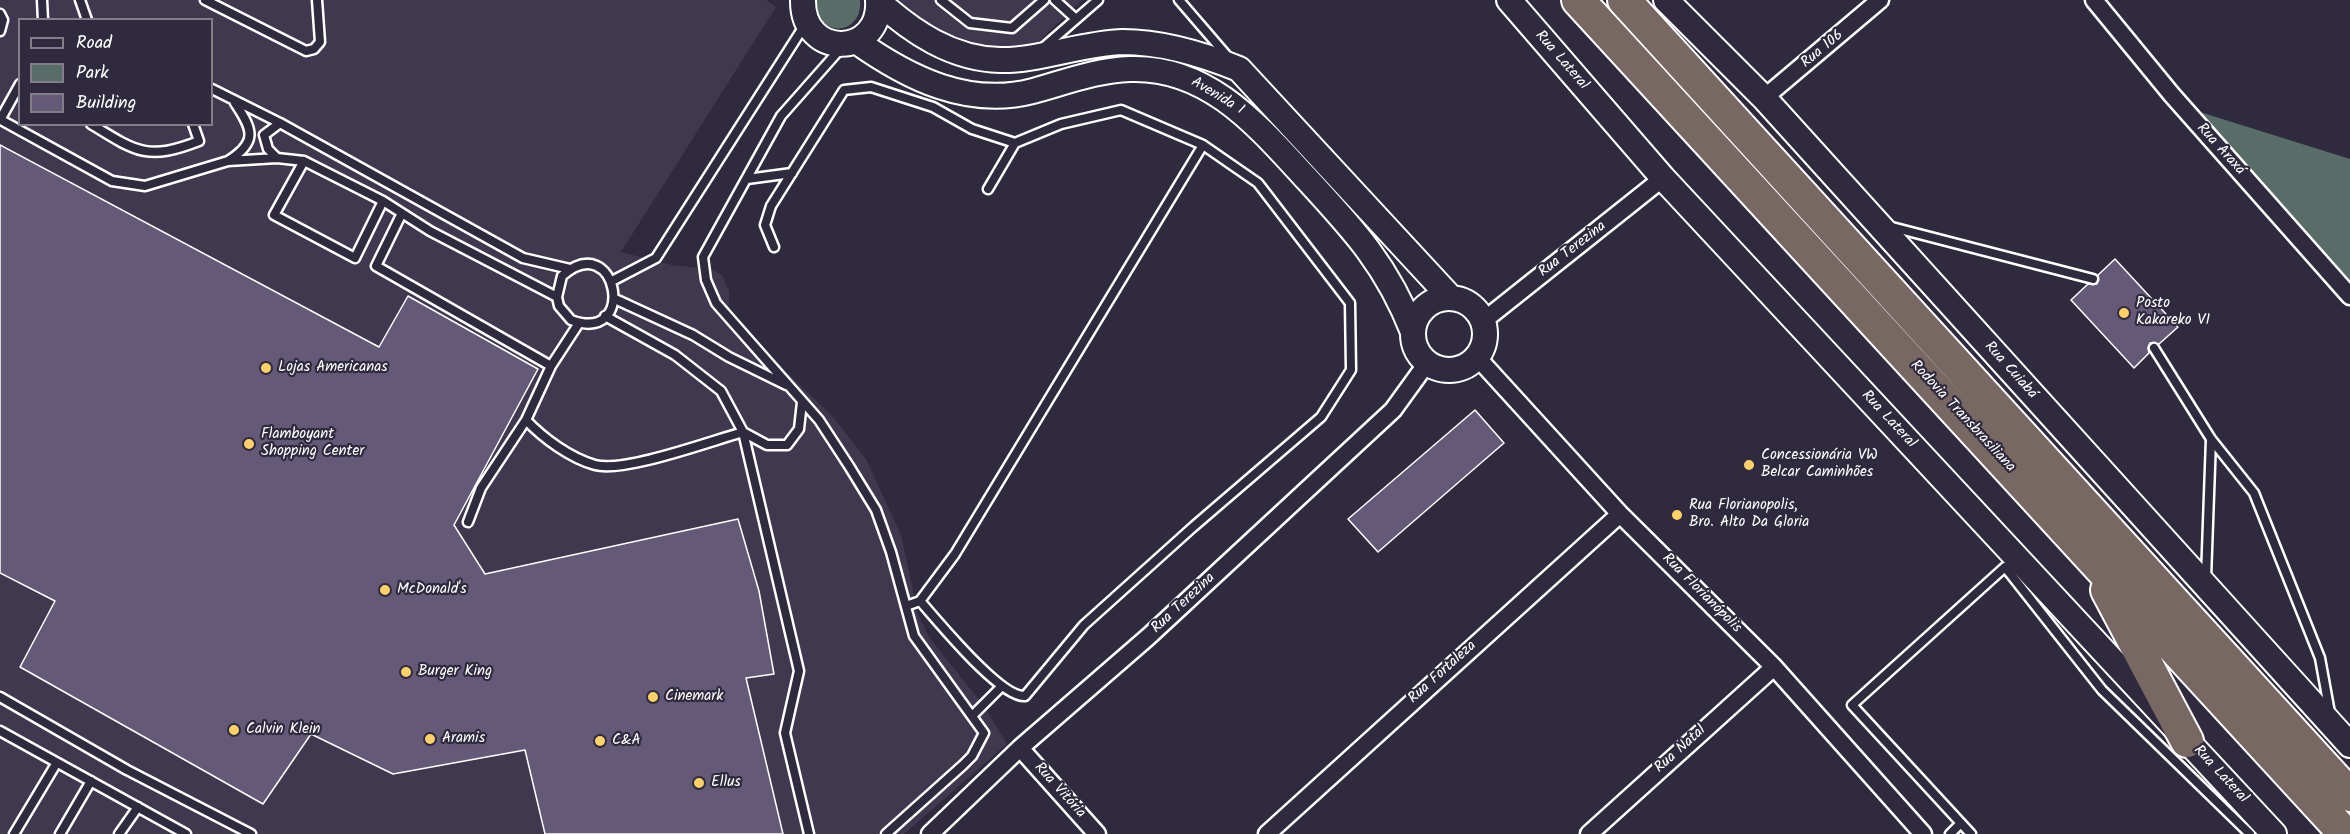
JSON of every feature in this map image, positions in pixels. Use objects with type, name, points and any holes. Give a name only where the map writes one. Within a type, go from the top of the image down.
[{"type":"highway","name":"Rodovia Transbrasiliana","points":[[1578,0],[2346,834]]},
{"type":"highway","name":"Rodovia Transbrasiliana","points":[[1624,0],[2350,795]]},
{"type":"highway","points":[[2091,557],[2140,655],[2187,741]]},
{"type":"main road","name":"Rua Lateral","points":[[1509,0],[1663,178],[2274,834]]},
{"type":"main road","name":"Rua Cuiabá","points":[[1666,0],[1764,98],[2350,746]]},
{"type":"main road","name":"Avenida I","points":[[878,1],[906,26],[934,44],[972,55],[1000,60],[1123,42],[1204,54],[1239,69],[1451,298]]},
{"type":"main road","points":[[850,43],[874,25],[878,1]]},
{"type":"main road","name":"Avenida I","points":[[804,6],[822,40],[850,43],[886,63],[952,92],[992,96],[1030,92],[1096,73],[1132,68],[1168,72],[1202,84],[1250,117],[1362,238],[1400,298],[1413,332]]},
{"type":"main road","points":[[1451,298],[1469,303],[1476,309],[1482,322],[1484,340],[1470,363],[1453,369],[1427,363],[1419,354],[1413,332],[1415,321],[1429,304],[1451,298]]},
{"type":"street","name":"Rua 106","points":[[1764,98],[1880,0]]},
{"type":"street","name":"Rua Araxá","points":[[2094,0],[2172,95],[2350,296]]},
{"type":"street","name":"Rua Terezina","points":[[1482,322],[1663,178]]},
{"type":"street","name":"Rua Florianópolis","points":[[1476,356],[1620,514],[1774,667],[1923,834]]},
{"type":"street","name":"Rua Terezina","points":[[930,834],[1020,748],[1148,637],[1384,418],[1427,363]]},
{"type":"street","name":"Rua Fortaleza","points":[[1267,834],[1620,514]]},
{"type":"street","name":"Rua Natal","points":[[1589,834],[1774,667]]},
{"type":"street","name":"Rua Vitória","points":[[1020,748],[1097,834]]},
{"type":"lane","points":[[42,0],[43,18]]},
{"type":"lane","points":[[80,0],[86,18]]},
{"type":"lane","points":[[205,0],[306,51],[314,49],[320,42],[317,0]]},
{"type":"lane","points":[[941,0],[970,23],[1012,28],[1044,0]]},
{"type":"lane","points":[[1055,0],[1076,19]]},
{"type":"lane","points":[[1035,55],[1098,0]]},
{"type":"lane","points":[[1179,0],[1239,69]]},
{"type":"lane","points":[[612,281],[656,258],[804,6]]},
{"type":"lane","points":[[0,14],[3,20],[0,31]]},
{"type":"lane","points":[[850,43],[781,116],[703,257],[706,280],[716,303],[819,420],[876,510],[914,636],[984,733],[972,756],[886,834]]},
{"type":"lane","points":[[774,247],[765,225],[771,206],[844,90],[871,87],[933,107],[972,129],[1015,143]]},
{"type":"lane","points":[[18,88],[0,120],[112,181],[145,186],[228,161],[277,158],[304,160],[383,201],[430,231],[556,297],[564,314],[579,323],[593,323],[605,316],[615,299],[612,281],[600,268],[590,265],[570,269],[523,258],[280,123],[235,103],[213,90]]},
{"type":"lane","points":[[228,161],[245,150],[250,136],[245,119],[235,103]]},
{"type":"lane","points":[[920,601],[970,657],[1002,686],[1017,697],[1025,696],[1084,625],[1321,417],[1351,370],[1350,303],[1258,183],[1203,145],[1121,110],[1061,124],[1015,143],[988,189]]},
{"type":"lane","points":[[277,158],[268,148],[264,135],[280,123]]},
{"type":"lane","points":[[95,126],[142,152],[169,152],[199,141],[194,126]]},
{"type":"lane","points":[[906,606],[920,601],[956,554],[1203,145]]},
{"type":"lane","points":[[304,160],[274,215],[355,258],[383,201]]},
{"type":"lane","points":[[747,179],[792,173]]},
{"type":"lane","points":[[402,213],[376,266],[551,366]]},
{"type":"lane","points":[[1877,224],[1915,231],[2093,279]]},
{"type":"lane","points":[[556,297],[562,276],[570,269]]},
{"type":"lane","points":[[615,299],[693,335],[729,357],[789,387]]},
{"type":"lane","points":[[605,316],[675,356],[721,391],[743,432],[799,672],[785,733],[809,834]]},
{"type":"lane","points":[[468,522],[481,488],[525,420],[551,366],[579,323]]},
{"type":"lane","points":[[2154,348],[2211,439],[2254,493],[2320,658],[2333,728]]},
{"type":"lane","points":[[525,420],[545,438],[596,465],[621,466],[743,432],[767,445],[787,445],[799,429],[802,402]]},
{"type":"lane","points":[[2205,587],[2211,439]]},
{"type":"lane","points":[[1971,834],[1852,705],[2005,567],[2102,690],[2250,834]]},
{"type":"lane","points":[[972,716],[1002,686]]},
{"type":"lane","points":[[0,697],[127,770],[251,834]]},
{"type":"lane","points":[[0,733],[12,737],[56,764],[138,807],[175,831],[186,834]]},
{"type":"lane","points":[[14,834],[56,764]]},
{"type":"lane","points":[[60,834],[91,781]]},
{"type":"lane","points":[[119,834],[138,807]]},
{"type":"lane","points":[[1950,834],[1961,822]]},
{"type":"shaded area","points":[[0,0],[766,0],[776,7],[621,252],[672,265],[711,269],[722,275],[729,291],[729,306],[741,328],[833,417],[866,459],[901,535],[918,614],[929,637],[984,706],[1007,744],[904,834],[0,834]]},
{"type":"shaded area","points":[[891,0],[1082,0],[1023,56],[969,60]]},
{"type":"green space","points":[[816,0],[860,0],[860,9],[853,23],[847,27],[833,28],[819,18]]},
{"type":"green space","points":[[2200,112],[2350,159],[2350,281]]},
{"type":"building","name":"Flamboyant Shopping Center","points":[[0,145],[379,347],[408,296],[538,369],[454,525],[485,574],[738,519],[759,591],[774,674],[746,678],[783,834],[545,834],[525,750],[393,774],[311,734],[263,804],[20,667],[55,601],[0,573]]},
{"type":"building","name":"Posto Kakareko VI","points":[[2115,259],[2178,327],[2159,344],[2150,343],[2149,353],[2134,368],[2071,300],[2088,284],[2097,284],[2098,275]]},
{"type":"building","points":[[1475,410],[1504,443],[1378,552],[1348,519]]},
{"type":"place","name":"Posto Kakareko VI","points":[[2124,313]]},
{"type":"place","name":"Lojas Americanas","points":[[266,368]]},
{"type":"place","name":"Flamboyant Shopping Center","points":[[249,444]]},
{"type":"place","name":"Concessionária VW Belcar Caminhões","points":[[1749,465]]},
{"type":"place","name":"Rua Florianopolis, Bro. Alto Da Gloria","points":[[1677,515]]},
{"type":"place","name":"McDonald's","points":[[385,590]]},
{"type":"place","name":"Burger King","points":[[406,672]]},
{"type":"place","name":"Cinemark","points":[[653,697]]},
{"type":"place","name":"Calvin Klein","points":[[234,730]]},
{"type":"place","name":"Aramis","points":[[430,739]]},
{"type":"place","name":"C&A","points":[[600,741]]},
{"type":"place","name":"Ellus","points":[[699,783]]}]
